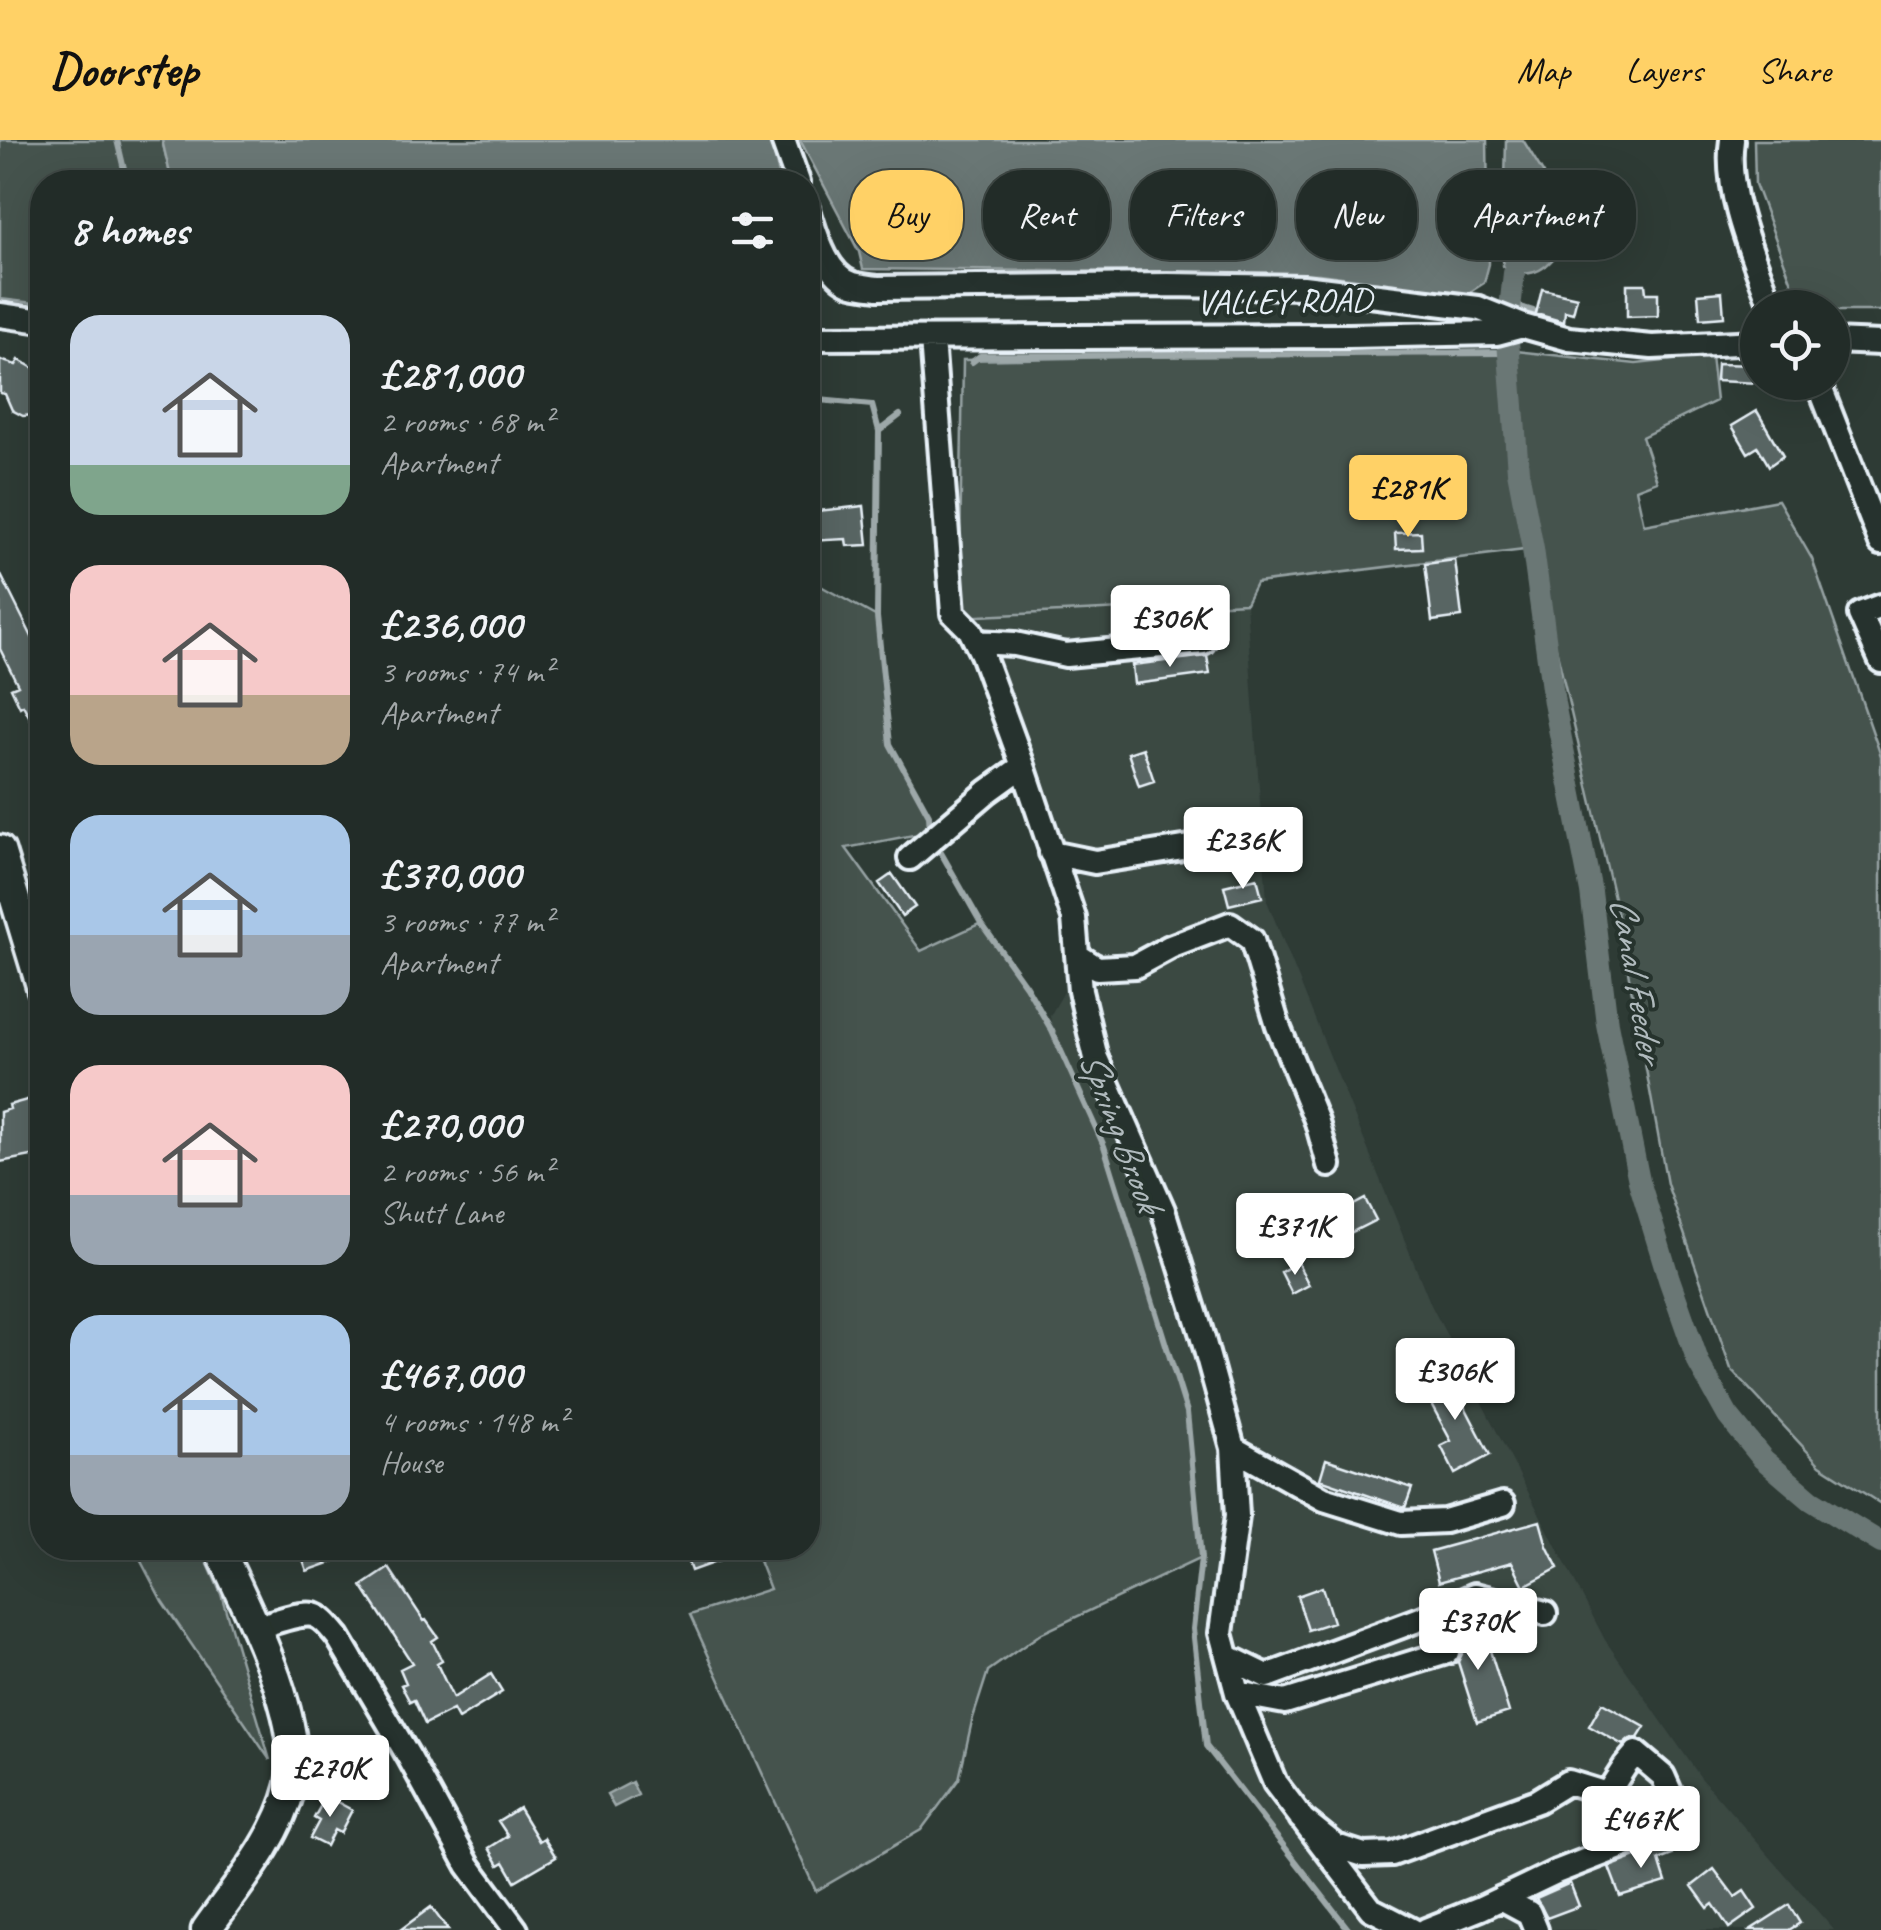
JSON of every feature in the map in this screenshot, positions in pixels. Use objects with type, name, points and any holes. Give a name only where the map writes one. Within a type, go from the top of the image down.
[{"type":"main road","points":[[0,850],[30,925]]},
{"type":"main road","points":[[206,1930],[261,1850],[292,1781],[292,1740],[280,1689],[225,1560]]},
{"type":"street","points":[[783,140],[794,170]]},
{"type":"street","points":[[1732,140],[1730,173],[1766,290]]},
{"type":"street","points":[[820,243],[841,278],[878,288],[1304,287],[1478,308],[1523,326]]},
{"type":"street","points":[[0,315],[30,319]]},
{"type":"street","name":"VALLEY ROAD","points":[[820,338],[1349,336],[1498,333],[1523,326],[1569,340],[1652,347],[1740,343]]},
{"type":"street","points":[[932,339],[953,613],[976,642],[1074,918],[1080,991],[1096,1058],[1163,1210],[1232,1448],[1236,1516],[1222,1633],[1237,1693],[1275,1783],[1371,1909],[1412,1930]]},
{"type":"street","points":[[1850,342],[1881,343]]},
{"type":"street","points":[[1825,400],[1880,538]]},
{"type":"street","points":[[1881,606],[1860,614],[1881,662]]},
{"type":"street","points":[[976,642],[1015,644],[1066,654],[1203,642]]},
{"type":"street","points":[[910,858],[1023,766]]},
{"type":"street","points":[[1050,853],[1095,862],[1209,844]]},
{"type":"street","points":[[1077,955],[1097,968],[1135,966],[1170,947],[1230,924],[1252,940],[1278,1026],[1317,1122],[1329,1165]]},
{"type":"street","points":[[1232,1448],[1324,1499],[1401,1522],[1445,1520],[1502,1504]]},
{"type":"street","points":[[1228,1656],[1267,1676],[1475,1595],[1545,1613]]},
{"type":"street","points":[[255,1628],[300,1615],[314,1615],[338,1637],[468,1865],[516,1930]]},
{"type":"street","points":[[1237,1693],[1285,1702],[1447,1652]]},
{"type":"street","points":[[1301,1818],[1336,1846],[1364,1855],[1392,1854],[1537,1801],[1568,1782],[1607,1794],[1636,1753],[1662,1776],[1680,1817],[1643,1838],[1426,1930]]},
{"type":"street","points":[[1501,1898],[1529,1913],[1536,1930]]},
{"type":"shaded area","points":[[0,140],[162,140],[169,170],[30,170],[30,303],[0,299]]},
{"type":"shaded area","points":[[162,140],[770,140],[778,170],[169,170]]},
{"type":"shaded area","points":[[800,140],[1487,140],[1487,170],[1437,170],[1437,260],[1489,260],[1489,264],[1484,283],[1467,294],[1319,274],[863,269],[861,260],[963,260],[963,170],[850,170],[850,235],[820,178],[820,170],[816,170]]},
{"type":"shaded area","points":[[1506,140],[1523,140],[1542,170],[1505,170]]},
{"type":"shaded area","points":[[1754,140],[1881,140],[1881,311],[1850,311],[1850,290],[1795,290],[1755,184]]},
{"type":"shaded area","points":[[1503,260],[1552,260],[1530,273],[1503,266]]},
{"type":"shaded area","points":[[1507,350],[1636,364],[1711,356],[1716,401],[1642,437],[1657,481],[1636,489],[1644,525],[1778,500],[1812,559],[1881,756],[1881,1504],[1820,1465],[1731,1369],[1667,1184],[1617,911],[1533,549],[1256,583],[1246,603],[959,617],[963,360]]},
{"type":"shaded area","points":[[820,586],[877,617],[890,744],[929,815],[929,832],[846,848],[921,951],[981,923],[1026,986],[1052,1032],[1104,1146],[1187,1412],[1201,1558],[1042,1633],[988,1671],[959,1779],[921,1830],[816,1891],[690,1615],[770,1589],[759,1560],[820,1560]]},
{"type":"shaded area","points":[[1246,603],[1267,901],[1431,1305],[1605,1640],[1701,1778],[1834,1930],[1349,1930],[1206,1746],[1193,1629],[1201,1558],[1135,1249],[1104,1146],[1052,1031],[1050,1016],[1076,971],[1017,775],[959,617]]},
{"type":"shaded area","points":[[140,1560],[206,1560],[221,1594],[270,1760],[162,1601]]},
{"type":"shaded area","points":[[632,1782],[638,1795],[614,1807],[607,1795]]},
{"type":"building","points":[[1627,284],[1645,284],[1646,293],[1658,293],[1658,316],[1627,317]]},
{"type":"building","points":[[1542,289],[1577,297],[1573,313],[1565,311],[1564,322],[1536,314]]},
{"type":"building","points":[[1722,292],[1724,317],[1700,319],[1698,294]]},
{"type":"building","points":[[0,360],[16,365],[19,360],[30,366],[30,415],[12,410],[5,394],[0,393]]},
{"type":"building","points":[[1717,364],[1740,365],[1740,382],[1716,381]]},
{"type":"building","points":[[1757,411],[1783,456],[1769,466],[1758,447],[1748,453],[1732,426]]},
{"type":"building","points":[[864,506],[868,545],[847,546],[846,539],[820,540],[820,511]]},
{"type":"building","points":[[1421,532],[1422,548],[1396,549],[1395,533]]},
{"type":"building","points":[[1455,560],[1462,617],[1432,621],[1425,564]]},
{"type":"building","points":[[0,573],[30,633],[30,718],[11,688],[18,685],[0,649]]},
{"type":"building","points":[[1196,606],[1197,626],[1131,632],[1129,612]]},
{"type":"building","points":[[1207,656],[1210,674],[1134,684],[1132,665]]},
{"type":"building","points":[[1143,748],[1154,781],[1139,786],[1128,753]]},
{"type":"building","points":[[892,874],[915,907],[902,916],[879,883]]},
{"type":"building","points":[[1257,878],[1262,897],[1229,905],[1224,886]]},
{"type":"building","points":[[30,1099],[30,1156],[0,1162],[0,1112],[10,1109],[9,1105]]},
{"type":"building","points":[[1365,1199],[1376,1220],[1350,1233],[1339,1213]]},
{"type":"building","points":[[1297,1262],[1309,1285],[1292,1294],[1281,1272]]},
{"type":"building","points":[[1446,1370],[1490,1455],[1455,1474],[1441,1446],[1451,1441],[1420,1383]]},
{"type":"building","points":[[1326,1459],[1412,1488],[1405,1508],[1320,1479]]},
{"type":"building","points":[[1540,1521],[1558,1568],[1524,1586],[1512,1562],[1439,1582],[1431,1551]]},
{"type":"building","points":[[303,1560],[338,1560],[307,1571]]},
{"type":"building","points":[[687,1560],[721,1560],[691,1571]]},
{"type":"building","points":[[389,1568],[438,1637],[432,1641],[442,1661],[437,1664],[453,1698],[491,1674],[502,1692],[458,1719],[453,1710],[425,1724],[414,1700],[410,1702],[401,1685],[406,1683],[400,1669],[412,1663],[362,1586]]},
{"type":"building","points":[[1322,1587],[1333,1622],[1308,1630],[1297,1596]]},
{"type":"building","points":[[1464,1616],[1478,1647],[1488,1644],[1509,1712],[1477,1722],[1458,1662],[1461,1647],[1447,1637],[1442,1626]]},
{"type":"building","points":[[1602,1703],[1645,1727],[1638,1738],[1623,1745],[1589,1726]]},
{"type":"building","points":[[326,1796],[352,1810],[340,1833],[334,1830],[326,1846],[310,1838],[319,1821],[314,1818]]},
{"type":"building","points":[[519,1808],[539,1841],[544,1838],[556,1857],[515,1881],[504,1862],[499,1865],[489,1848],[508,1836],[498,1821]]},
{"type":"building","points":[[1667,1842],[1672,1855],[1659,1860],[1666,1882],[1620,1896],[1609,1867]]},
{"type":"building","points":[[1714,1869],[1735,1897],[1744,1891],[1756,1909],[1729,1928],[1713,1904],[1708,1908],[1692,1886]]},
{"type":"building","points":[[1570,1883],[1579,1906],[1547,1918],[1536,1898]]},
{"type":"building","points":[[1789,1905],[1800,1923],[1789,1930],[1750,1930]]},
{"type":"building","points":[[431,1907],[448,1930],[400,1930]]},
{"type":"waterway","points":[[117,140],[124,170]]},
{"type":"waterway","name":"Canal Feeder","points":[[1510,309],[1514,273]]},
{"type":"waterway","points":[[1511,304],[1537,312]]},
{"type":"waterway","name":"Canal Feeder","points":[[1508,341],[1518,471],[1554,703],[1591,892],[1607,1024],[1639,1181],[1669,1279],[1699,1364],[1728,1416],[1763,1459],[1811,1500],[1881,1543]]},
{"type":"waterway","points":[[972,362],[980,356],[1507,353]]},
{"type":"waterway","name":"Spring Brook","points":[[820,400],[872,405],[879,431],[877,617],[890,744],[929,815],[930,833]]},
{"type":"waterway","points":[[879,431],[900,415]]},
{"type":"waterway","name":"Spring Brook","points":[[936,844],[981,923],[1052,1031],[1104,1146],[1187,1412],[1201,1558],[1193,1629],[1206,1746],[1349,1930]]}]
